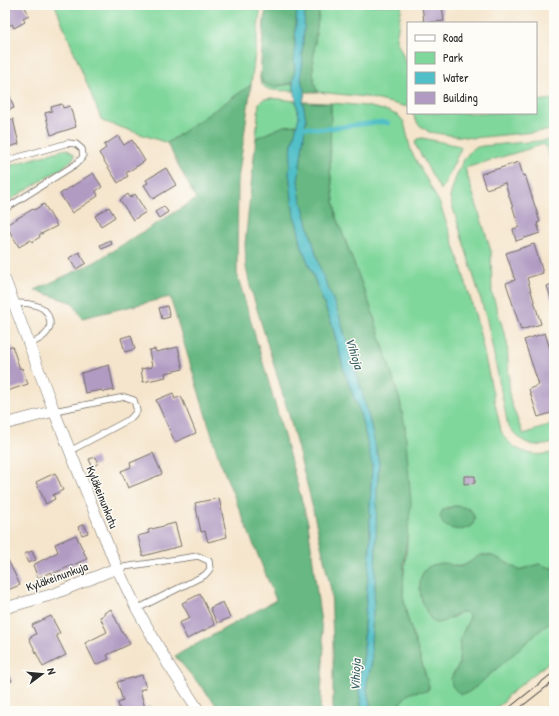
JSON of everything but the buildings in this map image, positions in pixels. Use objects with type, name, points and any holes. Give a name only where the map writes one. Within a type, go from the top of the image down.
[{"type":"street","name":"Kyläkeinunkatu","points":[[5,280],[54,411],[117,568],[137,609],[168,664],[199,711]]},
{"type":"street","points":[[5,424],[54,411]]},
{"type":"street","name":"Kyläkeinunkuja","points":[[5,608],[54,594],[117,568]]},
{"type":"lane","points":[[5,161],[68,142],[76,144],[82,149],[83,157],[76,164],[5,209]]},
{"type":"lane","points":[[14,303],[27,303],[41,307],[48,314],[50,326],[47,333],[40,339],[29,344]]},
{"type":"lane","points":[[54,411],[125,397],[134,400],[137,410],[130,419],[70,451]]},
{"type":"lane","points":[[117,568],[198,556],[209,561],[210,569],[205,575],[137,609]]},
{"type":"green space","points":[[55,5],[261,5],[251,85],[167,143],[102,121]]},
{"type":"green space","points":[[267,5],[297,5],[294,78],[292,83],[270,86],[266,85],[260,77],[264,19]]},
{"type":"green space","points":[[305,5],[320,5],[313,63],[313,74],[318,92],[305,92],[302,84],[301,75]]},
{"type":"green space","points":[[320,5],[402,5],[396,39],[407,65],[407,107],[366,97],[318,92],[313,74]]},
{"type":"green space","points":[[260,77],[263,83],[273,87],[292,84],[293,82],[294,91],[278,91],[268,89],[261,82]]},
{"type":"green space","points":[[251,85],[238,180],[237,274],[308,523],[324,647],[320,711],[219,711],[214,702],[175,656],[276,600],[219,459],[170,297],[82,318],[73,303],[35,290],[93,263],[196,199],[167,143]]},
{"type":"green space","points":[[271,98],[296,101],[299,117],[297,125],[284,126],[256,138],[259,103],[264,99]]},
{"type":"green space","points":[[554,99],[554,130],[473,138],[429,132],[418,124],[413,114],[537,114],[537,101]]},
{"type":"green space","points":[[303,102],[331,103],[330,169],[336,216],[372,311],[400,401],[405,427],[411,503],[404,563],[403,595],[407,616],[429,686],[427,691],[414,692],[408,695],[400,705],[398,711],[371,711],[367,689],[367,682],[372,662],[371,642],[375,583],[379,463],[362,392],[339,315],[320,268],[300,196],[298,181],[306,120]]},
{"type":"green space","points":[[331,103],[366,106],[388,111],[399,116],[404,122],[411,151],[440,204],[460,263],[478,325],[501,431],[511,444],[523,452],[531,454],[546,454],[554,452],[554,569],[539,564],[518,570],[494,557],[483,555],[461,566],[437,564],[431,566],[426,569],[421,580],[420,586],[422,601],[452,618],[461,612],[465,612],[469,616],[460,639],[459,665],[452,675],[467,693],[477,686],[554,618],[554,658],[507,696],[504,702],[491,711],[398,711],[400,705],[408,695],[414,692],[429,689],[407,616],[403,595],[407,547],[405,427],[400,401],[372,311],[336,216],[330,169]],"holes":[[[455,506],[470,509],[474,515],[441,512],[445,508]]]},
{"type":"green space","points":[[297,125],[292,144],[289,172],[294,216],[302,247],[332,325],[344,371],[359,410],[372,465],[370,552],[364,624],[364,655],[358,683],[362,711],[333,711],[331,590],[309,492],[289,415],[250,286],[246,267],[245,244],[256,138],[284,126]]},
{"type":"green space","points":[[422,138],[460,146],[461,148],[442,189],[440,189],[416,146],[415,142],[417,139]]},
{"type":"green space","points":[[550,140],[554,142],[554,169],[545,144],[465,168],[491,251],[492,293],[507,342],[510,400],[523,434],[554,424],[554,443],[547,445],[534,445],[518,437],[508,426],[487,320],[450,198],[455,179],[461,165],[474,148]]},
{"type":"green space","points":[[66,149],[74,154],[74,158],[62,168],[5,203],[5,167]]},
{"type":"green space","points":[[455,506],[465,508],[472,512],[475,519],[472,526],[457,530],[443,524],[440,516],[443,510]]},
{"type":"green space","points":[[481,555],[497,557],[519,570],[539,564],[554,569],[554,618],[477,686],[467,693],[461,694],[453,688],[451,678],[459,665],[460,639],[469,616],[465,612],[457,614],[443,622],[435,623],[430,618],[424,607],[420,583],[423,572],[431,565],[445,563],[459,567]]},
{"type":"water","points":[[297,5],[305,5],[301,75],[305,92],[303,102],[306,120],[298,181],[300,196],[320,268],[339,315],[362,392],[379,463],[375,583],[371,642],[372,662],[367,682],[371,711],[362,711],[358,683],[364,655],[364,624],[370,552],[372,465],[359,410],[344,371],[332,324],[302,247],[294,216],[289,172],[292,144],[299,117],[293,82],[295,69],[294,62]]},
{"type":"waterway","points":[[300,127],[324,129],[381,122],[388,123]]},
{"type":"tram line","points":[[505,711],[554,672]]},
{"type":"tram line","points":[[516,711],[554,681]]},
{"type":"water label","name":"Vihioja","points":[[355,353]]},
{"type":"water label","name":"Vihioja","points":[[355,675]]}]
